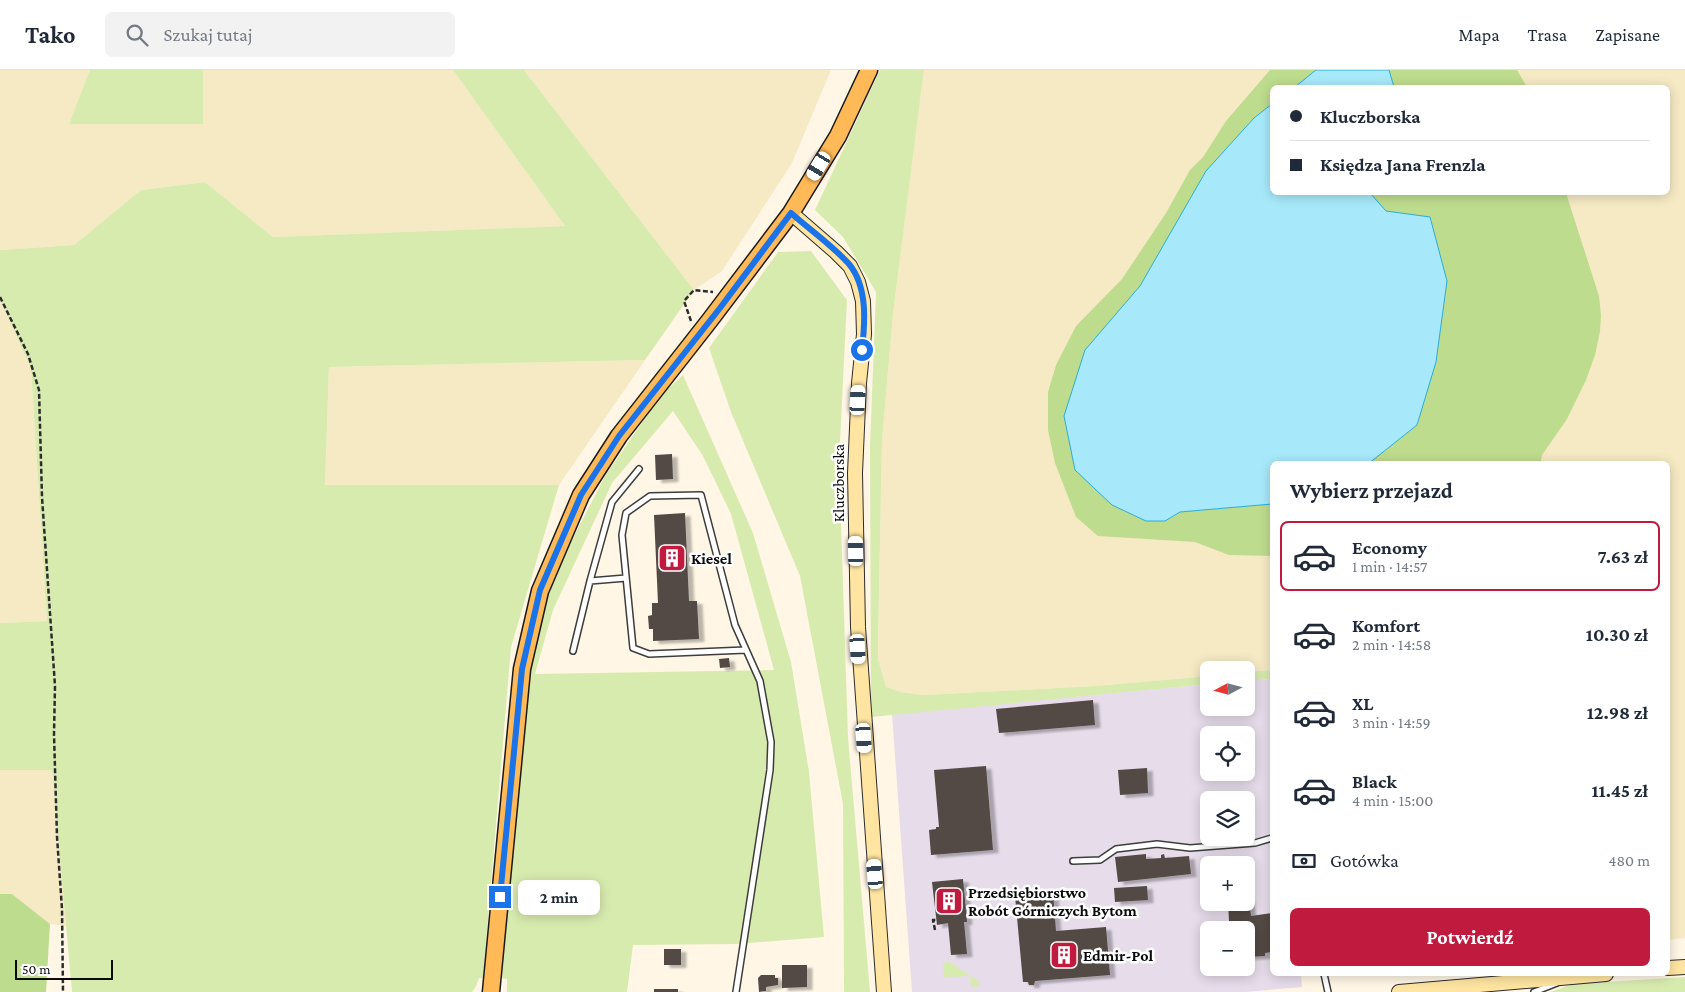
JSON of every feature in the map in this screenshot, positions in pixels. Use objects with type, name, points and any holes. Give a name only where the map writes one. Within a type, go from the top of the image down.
[{"type":"main road","points":[[491,992],[522,669],[540,590],[581,495],[619,436],[791,213],[838,136],[869,70]]},
{"type":"street","name":"Kluczborska","points":[[791,213],[830,246],[850,266],[858,282],[863,301],[864,334],[859,383],[855,473],[858,627],[884,992]]},
{"type":"street","points":[[1670,968],[1685,967]]},
{"type":"street","points":[[1399,992],[1575,976]]},
{"type":"lane","points":[[573,651],[612,502],[639,469]]},
{"type":"lane","points":[[736,992],[770,770],[771,742],[760,681],[735,625],[701,495],[650,496],[626,513],[622,535],[632,648],[649,654],[746,650]]},
{"type":"lane","points":[[590,581],[626,578]]},
{"type":"lane","points":[[1073,861],[1100,860],[1116,849],[1156,844],[1190,848],[1255,843],[1270,839]]},
{"type":"lane","points":[[1324,976],[1328,992]]},
{"type":"lane","points":[[1534,992],[1575,976]]},
{"type":"path","points":[[693,328],[684,301],[694,290],[717,293]]},
{"type":"path","points":[[0,297],[28,354],[39,390],[42,497],[55,686],[56,837],[62,909],[63,992]]},
{"type":"path","points":[[935,930],[934,920],[936,920]]},
{"type":"shaded area","points":[[0,70],[90,70],[70,124],[202,124],[203,70],[453,70],[565,226],[273,237],[205,182],[141,190],[74,245],[0,250]]},
{"type":"shaded area","points":[[524,70],[831,70],[792,163],[722,271],[694,290]]},
{"type":"shaded area","points":[[924,70],[1685,70],[1685,938],[1670,940],[1670,461],[1270,461],[1270,670],[1255,671],[1255,661],[1200,661],[1200,677],[1095,686],[923,695],[901,692],[886,687],[878,659],[882,441],[893,314]]},
{"type":"shaded area","points":[[0,299],[31,369],[47,621],[0,623]]},
{"type":"shaded area","points":[[645,360],[559,485],[325,485],[329,367]]},
{"type":"shaded area","points":[[1270,679],[1270,976],[1301,976],[1302,987],[1245,992],[912,992],[892,714],[1200,685],[1200,716],[1255,716],[1255,680]]},
{"type":"shaded area","points":[[52,769],[66,926],[50,924],[12,894],[0,894],[0,770]]},
{"type":"green space","points":[[90,70],[203,70],[203,124],[69,124]]},
{"type":"green space","points":[[453,70],[524,70],[694,290],[645,360],[329,367],[325,485],[559,485],[511,647],[483,978],[479,978],[472,992],[72,992],[52,770],[0,770],[0,623],[47,621],[31,369],[0,299],[0,250],[74,245],[141,190],[205,182],[273,237],[565,226]]},
{"type":"green space","points":[[880,70],[924,70],[893,314],[882,441],[878,659],[886,687],[901,692],[923,695],[1095,686],[1200,677],[1200,685],[871,717],[870,446],[876,292],[843,237],[815,210]]},
{"type":"green space","points":[[1270,70],[1316,70],[1297,85],[1270,85],[1270,106],[1254,118],[1206,171],[1140,286],[1085,350],[1146,521],[1164,521],[1180,512],[1270,504],[1270,556],[1229,555],[1195,542],[1098,536],[1076,517],[1055,463],[1048,430],[1048,392],[1056,365],[1076,326],[1122,279],[1166,213],[1190,170],[1203,157],[1226,121]]},
{"type":"green space","points":[[1389,70],[1517,70],[1526,85],[1393,85]]},
{"type":"green space","points":[[1372,195],[1567,195],[1599,296],[1600,331],[1595,355],[1586,380],[1567,419],[1542,455],[1541,461],[1372,461],[1417,425],[1430,217],[1385,211]]},
{"type":"green space","points":[[811,251],[847,300],[839,462],[848,738],[870,992],[844,992],[843,804],[800,576],[731,412],[709,348],[778,252]]},
{"type":"green space","points":[[683,375],[753,533],[791,662],[809,772],[824,937],[736,944],[633,945],[627,992],[507,992],[507,979],[501,978],[530,673],[544,605],[570,544],[605,476],[661,395]],"holes":[[[673,411],[703,456],[731,514],[774,670],[535,674],[553,610],[612,483]]]},
{"type":"green space","points":[[1270,670],[1270,679],[1255,680],[1255,671]]},
{"type":"green space","points":[[0,894],[12,894],[50,924],[46,992],[0,992]]},
{"type":"green space","points":[[948,961],[980,982],[980,986],[971,987],[970,976],[944,977],[943,964]]},
{"type":"green space","points":[[1685,977],[1685,992],[1550,992],[1573,984]]},
{"type":"water","points":[[1316,70],[1389,70],[1393,85],[1297,85]]},
{"type":"water","points":[[1270,106],[1270,195],[1372,195],[1386,211],[1430,217],[1447,281],[1436,362],[1417,425],[1372,461],[1270,461],[1270,504],[1180,512],[1165,521],[1146,521],[1112,505],[1075,470],[1064,416],[1085,350],[1140,286],[1206,171],[1254,118]]},
{"type":"building","points":[[672,454],[673,479],[656,480],[655,455]]},
{"type":"building","name":"Kiesel","points":[[685,513],[689,601],[697,601],[699,639],[653,641],[653,629],[649,629],[648,616],[652,615],[652,603],[658,603],[654,515]]},
{"type":"building","points":[[729,658],[730,667],[720,668],[719,659]]},
{"type":"building","points":[[1093,700],[1095,725],[999,733],[996,709]]},
{"type":"building","points":[[986,766],[993,850],[931,855],[929,830],[939,827],[934,770]]},
{"type":"building","points":[[1147,768],[1148,793],[1120,795],[1118,770]]},
{"type":"building","points":[[1146,854],[1146,859],[1161,858],[1161,855],[1164,854],[1165,858],[1189,856],[1191,874],[1118,882],[1115,857]]},
{"type":"building","name":"Przedsiębiorstwo Robót Górniczych Bytom","points":[[963,879],[967,922],[964,922],[967,954],[951,955],[948,923],[937,925],[932,882]]},
{"type":"building","points":[[1147,886],[1148,900],[1115,902],[1114,888]]},
{"type":"building","name":"Edmir-Pol","points":[[1053,893],[1056,931],[1106,927],[1110,975],[1035,981],[1034,985],[1023,982],[1015,896]]},
{"type":"building","points":[[1228,911],[1250,911],[1251,916],[1270,913],[1270,952],[1265,953],[1265,956],[1255,957],[1255,921],[1229,921]]},
{"type":"building","points":[[664,949],[681,949],[681,965],[664,965]]},
{"type":"building","points":[[782,965],[807,965],[807,987],[782,988]]},
{"type":"building","points":[[761,975],[775,975],[775,978],[778,978],[778,985],[766,987],[766,991],[759,992],[758,978]]},
{"type":"building","points":[[654,989],[678,989],[678,992],[654,992]]},
{"type":"place","name":"Kiesel","points":[[672,558]]},
{"type":"place","name":"Przedsiębiorstwo Robót Górniczych Bytom","points":[[949,901]]},
{"type":"place","name":"Edmir-Pol","points":[[1064,955]]},
{"type":"route","points":[[500,897],[522,669],[540,590],[581,495],[619,436],[720,308],[791,213],[850,266],[858,282],[863,301],[862,350]]}]
